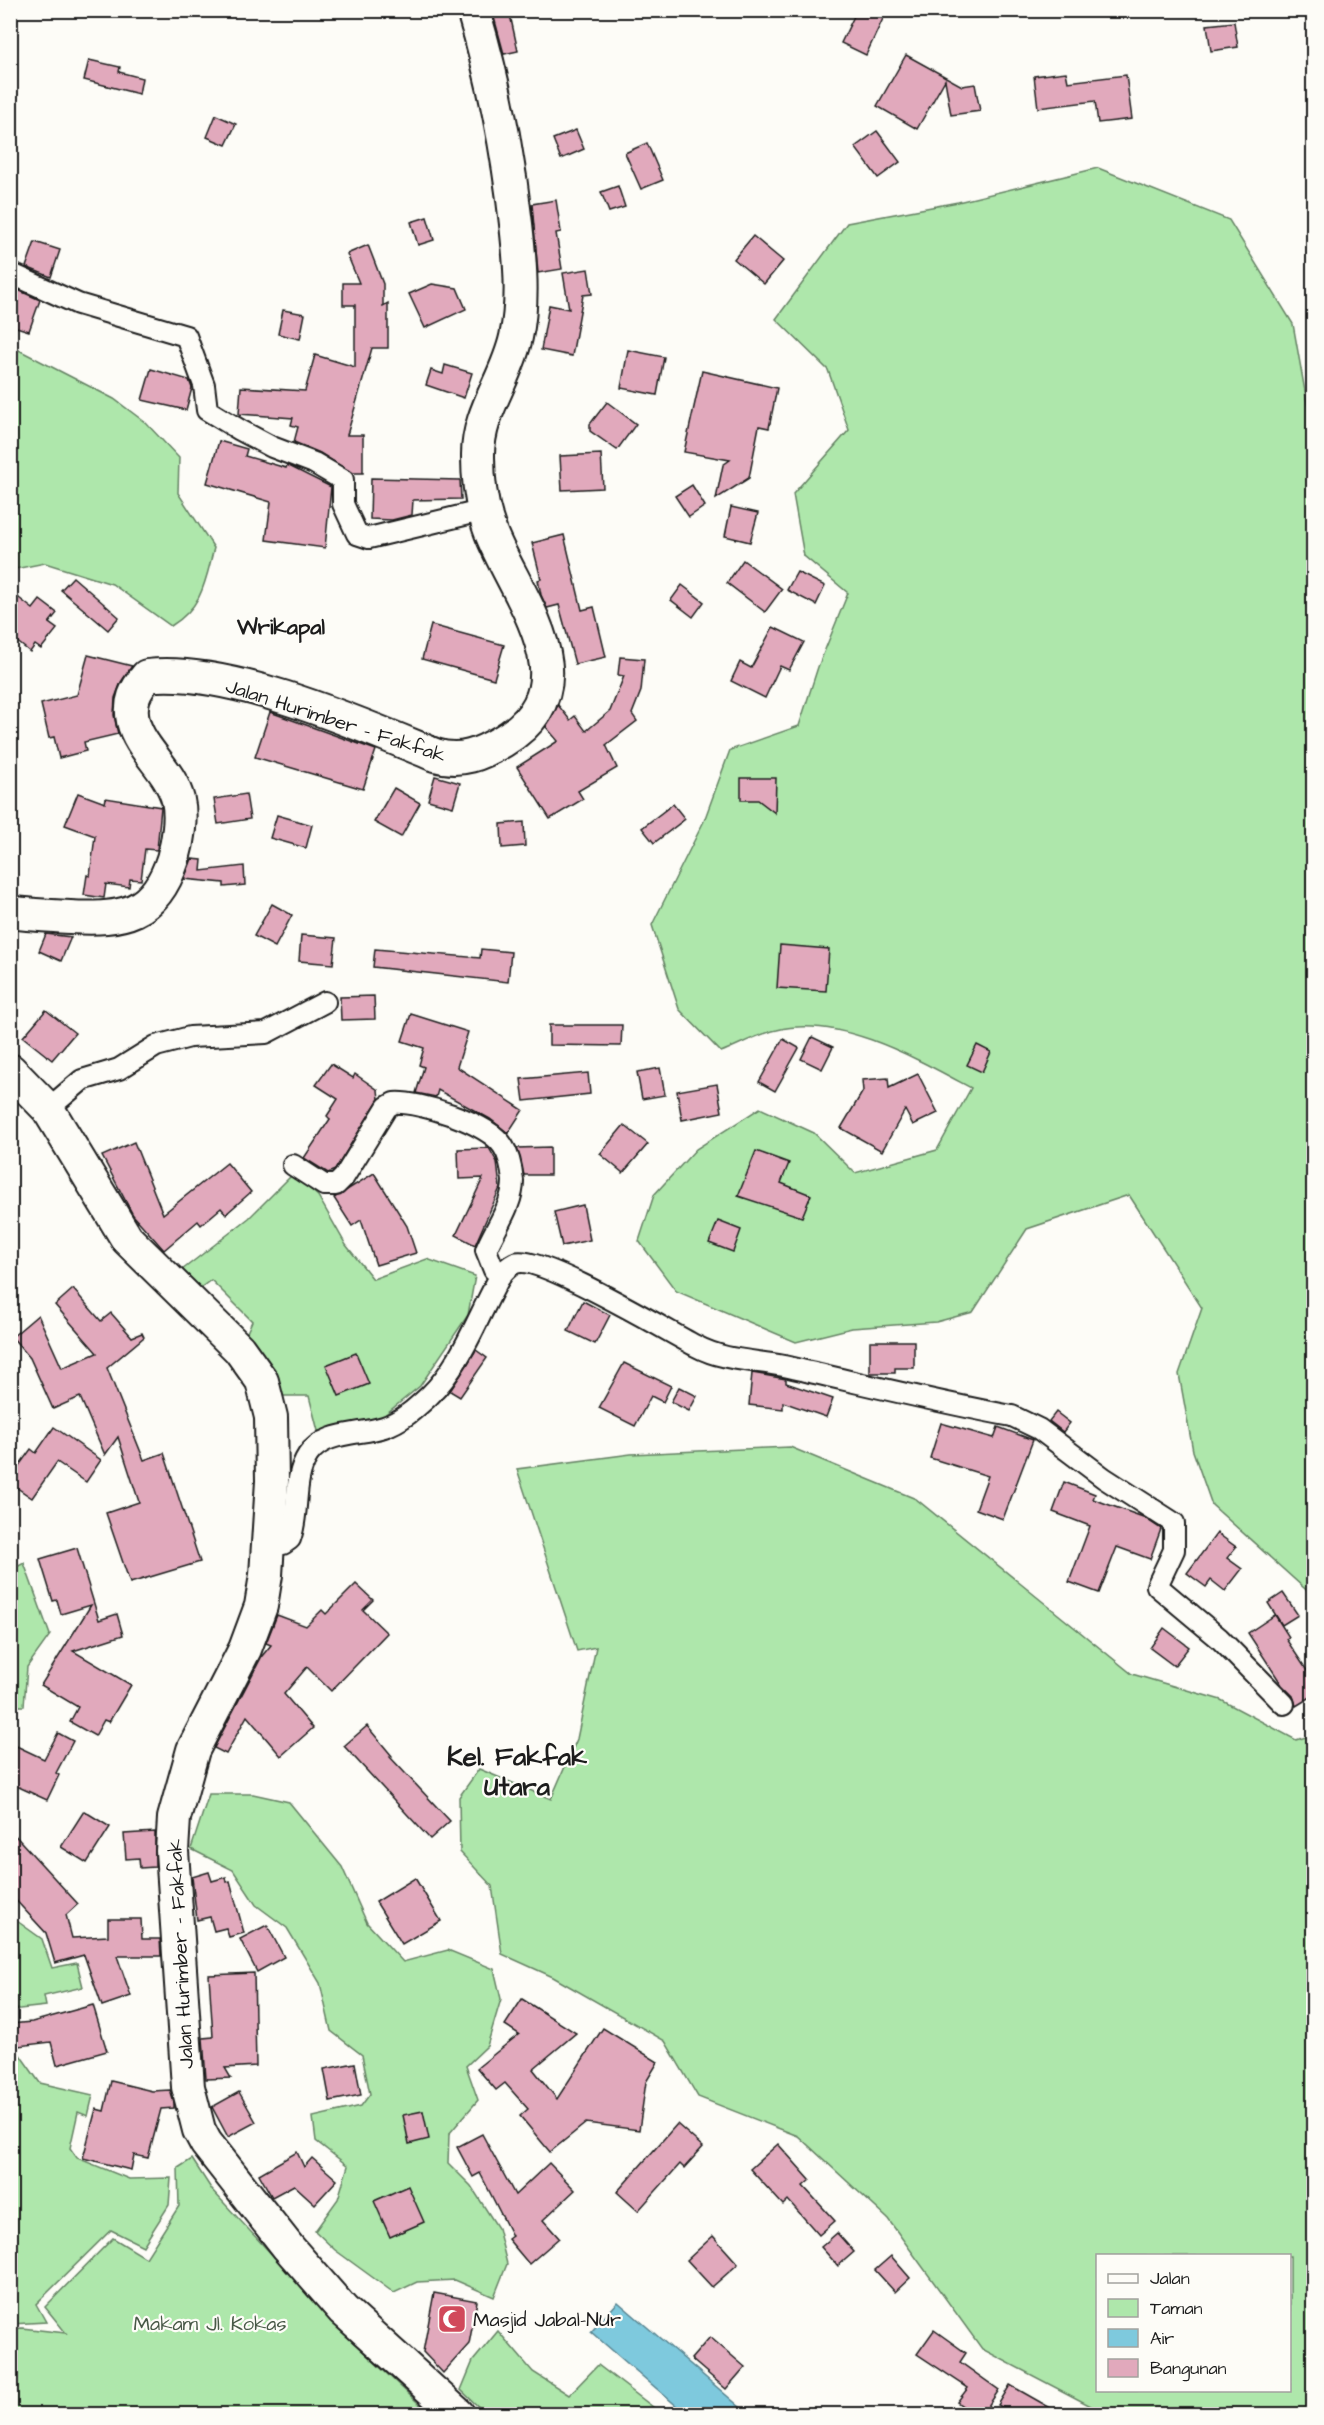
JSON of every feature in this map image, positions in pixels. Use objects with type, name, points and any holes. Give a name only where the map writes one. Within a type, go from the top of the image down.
[{"type":"main road","name":"Jalan Hurimber - Fakfak","points":[[10,912],[111,918],[139,909],[162,885],[177,847],[179,807],[171,779],[137,733],[133,720],[132,699],[147,676],[176,674],[231,684],[273,695],[442,757],[468,757],[482,753],[513,735],[525,724],[541,698],[546,677],[542,639],[501,555],[478,482],[477,453],[490,399],[505,370],[516,337],[520,259],[512,185],[493,74],[473,10]]},
{"type":"main road","name":"Jalan Hurimber - Fakfak","points":[[10,1070],[48,1109],[127,1239],[239,1349],[262,1381],[271,1418],[272,1481],[266,1575],[261,1606],[245,1649],[193,1750],[174,1818],[172,1851],[188,2087],[199,2130],[206,2143],[288,2247],[343,2310],[458,2415]]},
{"type":"street","points":[[10,273],[78,304],[186,336],[204,385],[207,410],[272,447],[314,463],[343,480],[343,504],[357,534],[369,538],[485,510]]},
{"type":"street","points":[[48,1109],[82,1080],[118,1069],[156,1046],[190,1037],[266,1034],[325,1002]]},
{"type":"street","points":[[293,1165],[324,1185],[336,1185],[344,1178],[387,1107],[394,1103],[450,1113],[467,1120],[502,1143],[510,1162],[513,1181],[511,1196],[486,1250],[494,1270],[501,1276]]},
{"type":"street","points":[[267,1545],[283,1544],[290,1539],[302,1471],[309,1453],[336,1437],[384,1427],[408,1415],[424,1401],[434,1392],[469,1341],[501,1276],[512,1264],[524,1262],[550,1270],[694,1346],[721,1357],[777,1365],[1012,1416],[1028,1423],[1104,1478],[1174,1523],[1174,1550],[1157,1586],[1219,1638],[1284,1704]]},
{"type":"green space","points":[[1098,168],[1229,220],[1293,324],[1313,436],[1313,1596],[1212,1505],[1193,1451],[1179,1374],[1202,1308],[1129,1195],[1027,1229],[973,1312],[936,1322],[852,1328],[796,1342],[676,1291],[639,1241],[654,1195],[696,1149],[760,1108],[814,1133],[855,1173],[937,1150],[971,1088],[927,1064],[877,1042],[826,1028],[801,1027],[777,1030],[721,1052],[679,1009],[652,925],[704,821],[730,750],[799,726],[818,667],[848,593],[804,556],[793,494],[849,430],[828,370],[776,319],[847,223],[958,202]]},
{"type":"green space","points":[[11,346],[114,399],[146,423],[179,458],[178,493],[214,548],[201,592],[190,610],[171,626],[112,584],[45,563],[15,569],[11,566]]},
{"type":"green space","points":[[293,1174],[318,1196],[346,1245],[373,1279],[427,1259],[475,1276],[468,1315],[420,1386],[382,1417],[318,1431],[309,1396],[281,1396],[245,1337],[252,1321],[211,1280],[200,1288],[182,1270],[249,1218]]},
{"type":"green space","points":[[790,1447],[916,1499],[1132,1674],[1221,1700],[1296,1740],[1313,1735],[1313,2414],[1106,2414],[982,2349],[888,2219],[798,2136],[698,2097],[665,2041],[553,1977],[502,1954],[492,1886],[460,1852],[459,1797],[479,1769],[551,1799],[577,1739],[596,1647],[577,1651],[517,1469],[631,1454]]},
{"type":"green space","points":[[24,1563],[50,1635],[27,1667],[24,1706],[11,1706],[11,1570]]},
{"type":"green space","points":[[209,1794],[253,1794],[289,1802],[342,1867],[367,1923],[403,1962],[448,1950],[494,1969],[501,1999],[487,2046],[466,2066],[478,2100],[449,2134],[448,2163],[471,2186],[498,2228],[507,2264],[494,2297],[455,2280],[417,2282],[394,2293],[335,2250],[315,2231],[338,2199],[348,2166],[316,2141],[313,2117],[361,2106],[370,2094],[362,2055],[331,2031],[320,1983],[287,1928],[256,1905],[233,1870],[191,1849]]},
{"type":"green space","points":[[10,1916],[42,1939],[52,1968],[77,1963],[83,1987],[44,1996],[46,2006],[11,2010]]},
{"type":"green space","points":[[10,2052],[18,2052],[40,2083],[93,2095],[88,2116],[78,2112],[70,2148],[77,2158],[129,2179],[171,2178],[169,2205],[143,2246],[111,2230],[36,2304],[46,2322],[11,2324]]},
{"type":"green space","name":"Makam Jl. Kokas","points":[[192,2159],[212,2190],[353,2342],[430,2414],[11,2414],[11,2329],[66,2333],[45,2307],[113,2238],[146,2258],[179,2206],[178,2168]]},
{"type":"green space","points":[[498,2331],[533,2372],[569,2395],[598,2365],[662,2414],[486,2414],[461,2390],[473,2361]]},
{"type":"water","points":[[618,2302],[748,2414],[686,2414],[591,2332]]},
{"type":"building","points":[[492,10],[509,10],[518,51],[504,54]]},
{"type":"building","points":[[857,10],[887,10],[866,55],[841,43]]},
{"type":"building","points":[[1234,22],[1238,47],[1211,51],[1207,25]]},
{"type":"building","points":[[906,55],[962,86],[975,84],[980,111],[951,115],[945,80],[917,129],[877,106]]},
{"type":"building","points":[[89,60],[120,67],[119,72],[142,78],[139,94],[84,80]]},
{"type":"building","points":[[1066,72],[1068,82],[1126,75],[1132,119],[1098,123],[1095,101],[1038,108],[1034,76]]},
{"type":"building","points":[[216,115],[236,124],[226,145],[207,137]]},
{"type":"building","points":[[576,130],[584,149],[561,159],[553,139]]},
{"type":"building","points":[[877,131],[900,162],[878,178],[855,147]]},
{"type":"building","points":[[647,143],[663,180],[641,189],[625,153]]},
{"type":"building","points":[[618,186],[625,207],[609,212],[601,192]]},
{"type":"building","points":[[556,200],[561,232],[556,233],[562,269],[538,273],[532,204]]},
{"type":"building","points":[[427,217],[434,240],[418,245],[411,222]]},
{"type":"building","points":[[753,236],[783,261],[764,284],[734,259]]},
{"type":"building","points":[[35,242],[60,250],[51,277],[26,267]]},
{"type":"building","points":[[368,245],[383,284],[383,306],[388,303],[388,348],[372,348],[347,435],[363,435],[363,473],[352,473],[320,453],[294,442],[298,427],[291,425],[293,418],[239,414],[241,387],[305,391],[315,355],[355,367],[355,305],[343,305],[343,283],[359,283],[347,254]]},
{"type":"building","points":[[588,269],[592,294],[583,295],[572,356],[541,350],[549,305],[569,309],[563,273]]},
{"type":"building","points":[[432,284],[457,288],[466,309],[425,328],[409,294]]},
{"type":"building","points":[[18,290],[40,300],[29,331],[10,325],[10,293],[16,295]]},
{"type":"building","points":[[283,310],[305,314],[300,339],[278,334]]},
{"type":"building","points":[[628,350],[664,357],[657,395],[621,388]]},
{"type":"building","points":[[445,365],[472,373],[464,398],[426,385],[431,370],[443,374]]},
{"type":"building","points":[[151,369],[189,380],[192,388],[186,410],[142,400]]},
{"type":"building","points":[[702,371],[777,388],[769,428],[759,426],[749,478],[716,499],[723,465],[730,460],[684,452]]},
{"type":"building","points":[[607,402],[636,424],[617,450],[590,431],[590,424]]},
{"type":"building","points":[[219,441],[247,449],[245,456],[286,468],[287,465],[331,487],[325,548],[266,540],[271,502],[207,483]]},
{"type":"building","points":[[601,454],[603,488],[562,490],[560,456]]},
{"type":"building","points":[[371,478],[460,480],[461,499],[413,500],[412,515],[392,520],[370,519]]},
{"type":"building","points":[[692,485],[705,506],[689,517],[675,496]]},
{"type":"building","points":[[731,507],[758,513],[750,542],[725,536]]},
{"type":"building","points":[[564,535],[582,610],[594,607],[606,657],[575,664],[559,605],[547,608],[541,595],[538,580],[541,579],[532,543]]},
{"type":"building","points":[[743,560],[782,589],[765,612],[727,583]]},
{"type":"building","points":[[797,572],[825,586],[816,605],[787,590]]},
{"type":"building","points":[[73,577],[119,617],[108,630],[61,590]]},
{"type":"building","points":[[682,585],[704,602],[693,617],[671,600]]},
{"type":"building","points":[[10,591],[33,609],[40,600],[57,613],[49,623],[57,629],[41,649],[35,645],[30,652],[10,636]]},
{"type":"building","points":[[431,625],[504,645],[494,679],[422,659]]},
{"type":"building","points":[[773,627],[804,642],[789,670],[780,666],[765,698],[731,681],[740,662],[751,668]]},
{"type":"building","points":[[88,655],[132,666],[121,682],[115,698],[114,715],[118,734],[84,742],[86,751],[59,758],[54,737],[49,738],[41,704],[77,695]]},
{"type":"building","points":[[620,657],[644,659],[641,691],[632,714],[637,721],[606,745],[617,768],[578,791],[583,799],[550,819],[517,767],[558,741],[546,727],[558,705],[570,720],[575,716],[586,731],[610,711],[624,676],[618,675]]},
{"type":"building","points":[[270,712],[376,750],[363,789],[255,757]]},
{"type":"building","points":[[435,776],[460,783],[453,807],[428,800]]},
{"type":"building","points":[[741,778],[776,778],[775,813],[758,800],[741,800]]},
{"type":"building","points":[[394,788],[420,803],[401,837],[374,822]]},
{"type":"building","points":[[78,793],[105,803],[106,798],[161,807],[157,850],[145,849],[141,880],[130,879],[129,887],[106,884],[104,898],[84,895],[87,875],[90,876],[95,836],[65,825]]},
{"type":"building","points":[[246,794],[250,819],[218,824],[214,799]]},
{"type":"building","points":[[673,804],[685,819],[654,843],[642,828]]},
{"type":"building","points":[[277,815],[312,825],[306,848],[270,838]]},
{"type":"building","points":[[524,822],[525,846],[502,848],[501,824]]},
{"type":"building","points":[[192,859],[202,860],[201,871],[244,866],[245,885],[224,887],[224,883],[184,879]]},
{"type":"building","points":[[272,904],[292,915],[275,947],[254,936]]},
{"type":"building","points":[[46,934],[71,937],[61,961],[39,951]]},
{"type":"building","points":[[301,935],[336,938],[333,964],[299,961]]},
{"type":"building","points":[[780,945],[829,949],[826,991],[777,988]]},
{"type":"building","points":[[375,949],[480,958],[481,949],[511,952],[508,982],[373,967]]},
{"type":"building","points":[[374,996],[375,1019],[341,1020],[340,997]]},
{"type":"building","points":[[46,1010],[75,1033],[52,1060],[23,1037]]},
{"type":"building","points":[[411,1014],[468,1032],[457,1067],[523,1110],[508,1133],[490,1119],[438,1090],[436,1097],[416,1093],[424,1067],[419,1065],[424,1048],[402,1041]]},
{"type":"building","points":[[549,1025],[622,1025],[621,1046],[549,1045]]},
{"type":"building","points":[[812,1037],[833,1047],[822,1069],[801,1059]]},
{"type":"building","points":[[783,1039],[799,1048],[775,1091],[759,1082]]},
{"type":"building","points":[[977,1045],[991,1052],[982,1072],[967,1065]]},
{"type":"building","points":[[331,1064],[353,1078],[355,1074],[378,1090],[379,1099],[335,1170],[328,1173],[304,1158],[330,1119],[327,1116],[338,1099],[316,1085]]},
{"type":"building","points":[[660,1068],[665,1095],[642,1099],[637,1072]]},
{"type":"building","points":[[588,1073],[590,1094],[524,1101],[521,1079]]},
{"type":"building","points":[[918,1074],[938,1113],[913,1125],[905,1110],[882,1151],[841,1128],[863,1091],[862,1080],[888,1078],[889,1088]]},
{"type":"building","points":[[717,1084],[722,1112],[682,1120],[677,1091]]},
{"type":"building","points":[[624,1125],[648,1144],[623,1173],[600,1154]]},
{"type":"building","points":[[134,1142],[163,1214],[227,1163],[251,1192],[226,1214],[221,1208],[201,1225],[198,1221],[164,1250],[133,1215],[102,1156]]},
{"type":"building","points":[[550,1147],[550,1175],[524,1175],[517,1148]]},
{"type":"building","points":[[489,1148],[497,1162],[500,1188],[475,1245],[456,1235],[483,1178],[459,1179],[458,1149]]},
{"type":"building","points":[[756,1151],[789,1163],[781,1183],[811,1195],[802,1217],[738,1196]]},
{"type":"building","points":[[374,1173],[407,1226],[416,1253],[376,1265],[361,1220],[352,1226],[334,1198]]},
{"type":"building","points":[[583,1205],[590,1240],[562,1246],[554,1212]]},
{"type":"building","points":[[718,1221],[741,1230],[733,1252],[709,1243]]},
{"type":"building","points":[[73,1289],[101,1321],[111,1313],[132,1337],[142,1333],[144,1337],[107,1368],[144,1460],[164,1453],[200,1562],[130,1583],[106,1513],[139,1502],[118,1437],[105,1455],[80,1397],[53,1409],[30,1358],[12,1337],[38,1315],[62,1368],[97,1353],[55,1305]]},
{"type":"building","points":[[583,1301],[610,1315],[595,1344],[568,1331]]},
{"type":"building","points":[[870,1341],[914,1341],[914,1368],[895,1368],[895,1373],[870,1373]]},
{"type":"building","points":[[476,1350],[487,1358],[460,1397],[450,1391]]},
{"type":"building","points":[[356,1353],[369,1384],[339,1396],[326,1365]]},
{"type":"building","points":[[624,1363],[671,1386],[663,1402],[651,1396],[635,1426],[599,1408]]},
{"type":"building","points":[[752,1373],[786,1379],[786,1383],[833,1399],[826,1417],[783,1402],[783,1409],[749,1405]]},
{"type":"building","points":[[679,1387],[697,1396],[689,1411],[671,1402]]},
{"type":"building","points":[[1056,1412],[1070,1423],[1063,1432],[1049,1421]]},
{"type":"building","points":[[941,1423],[994,1438],[998,1427],[1033,1440],[1003,1519],[976,1509],[988,1476],[930,1458]]},
{"type":"building","points":[[54,1427],[101,1460],[86,1482],[57,1462],[32,1498],[10,1483],[10,1478],[31,1449],[36,1453]]},
{"type":"building","points":[[1064,1482],[1095,1494],[1093,1499],[1143,1517],[1161,1529],[1150,1559],[1117,1547],[1099,1593],[1069,1582],[1090,1526],[1053,1512]]},
{"type":"building","points":[[1217,1533],[1236,1547],[1227,1558],[1242,1569],[1225,1591],[1211,1580],[1206,1587],[1187,1573]]},
{"type":"building","points":[[77,1548],[99,1620],[117,1614],[123,1635],[73,1651],[131,1685],[109,1722],[104,1720],[95,1736],[70,1722],[78,1707],[41,1685],[91,1605],[61,1614],[57,1600],[53,1601],[40,1559]]},
{"type":"building","points":[[356,1584],[373,1600],[363,1610],[387,1633],[331,1691],[307,1667],[284,1694],[313,1728],[281,1756],[247,1716],[226,1754],[214,1748],[262,1656],[271,1645],[266,1643],[277,1615],[306,1626],[322,1610],[326,1614]]},
{"type":"building","points":[[1283,1593],[1298,1615],[1282,1625],[1268,1603]]},
{"type":"building","points":[[1275,1615],[1289,1637],[1286,1639],[1314,1681],[1314,1695],[1296,1706],[1293,1696],[1282,1685],[1248,1633]]},
{"type":"building","points":[[1164,1628],[1189,1647],[1174,1666],[1150,1648]]},
{"type":"building","points":[[367,1726],[392,1756],[390,1757],[450,1821],[430,1839],[344,1746]]},
{"type":"building","points":[[58,1733],[73,1741],[56,1773],[59,1775],[47,1800],[10,1783],[10,1743],[44,1759]]},
{"type":"building","points":[[84,1811],[110,1827],[87,1863],[61,1847]]},
{"type":"building","points":[[10,1830],[78,1904],[66,1915],[72,1938],[108,1936],[108,1919],[141,1919],[142,1939],[160,1939],[161,1956],[117,1956],[131,1996],[102,2006],[84,1955],[55,1963],[46,1933],[10,1894]]},
{"type":"building","points":[[155,1832],[155,1867],[140,1868],[139,1858],[126,1859],[124,1834]]},
{"type":"building","points":[[209,1872],[212,1881],[226,1877],[227,1882],[230,1881],[244,1933],[229,1937],[226,1928],[214,1931],[210,1917],[197,1920],[192,1877]]},
{"type":"building","points":[[415,1878],[441,1921],[402,1944],[376,1902]]},
{"type":"building","points":[[267,1925],[284,1957],[257,1972],[240,1939]]},
{"type":"building","points":[[254,1973],[256,2066],[225,2068],[231,2078],[206,2079],[203,2038],[213,2037],[209,1975]]},
{"type":"building","points":[[522,1999],[576,2033],[533,2069],[557,2099],[603,2028],[658,2062],[646,2082],[639,2130],[586,2123],[550,2152],[520,2116],[528,2109],[505,2083],[496,2090],[477,2068],[519,2034],[505,2025]]},
{"type":"building","points":[[93,2005],[107,2051],[57,2065],[51,2042],[10,2047],[10,2024],[32,2022]]},
{"type":"building","points":[[355,2063],[361,2095],[330,2101],[324,2069]]},
{"type":"building","points":[[111,2081],[152,2091],[170,2090],[174,2103],[174,2108],[161,2109],[148,2158],[134,2155],[131,2170],[83,2158],[96,2109],[104,2111]]},
{"type":"building","points":[[239,2092],[256,2122],[228,2137],[212,2107]]},
{"type":"building","points":[[423,2111],[429,2139],[409,2144],[403,2115]]},
{"type":"building","points":[[677,2124],[703,2147],[684,2168],[680,2164],[638,2211],[617,2192]]},
{"type":"building","points":[[482,2134],[515,2195],[549,2163],[575,2190],[543,2220],[559,2238],[529,2264],[508,2239],[512,2236],[480,2173],[473,2177],[457,2147]]},
{"type":"building","points":[[778,2144],[810,2180],[803,2186],[835,2221],[819,2235],[788,2200],[783,2205],[750,2169]]},
{"type":"building","points":[[297,2152],[304,2167],[312,2158],[337,2180],[315,2204],[294,2185],[272,2197],[259,2174]]},
{"type":"building","points":[[408,2186],[424,2222],[390,2237],[374,2201]]},
{"type":"building","points":[[837,2233],[854,2252],[838,2266],[821,2247]]},
{"type":"building","points":[[713,2236],[738,2264],[712,2287],[687,2260]]},
{"type":"building","points":[[891,2256],[910,2278],[895,2292],[875,2270]]},
{"type":"building","name":"Masjid Jabal-NUr","points":[[434,2293],[477,2301],[469,2344],[443,2373],[423,2352]]},
{"type":"building","points":[[934,2330],[966,2353],[960,2362],[999,2390],[982,2415],[975,2415],[957,2402],[968,2388],[917,2354]]},
{"type":"building","points":[[710,2337],[745,2367],[726,2389],[691,2359]]},
{"type":"building","points":[[1010,2385],[1063,2415],[1015,2415],[998,2405]]},
{"type":"place","name":"Masjid Jabal-NUr","points":[[452,2319]]},
{"type":"district","name":"Wrikapal","points":[[281,626]]},
{"type":"district","name":"Kel. Fakfak Utara","points":[[517,1771]]}]
